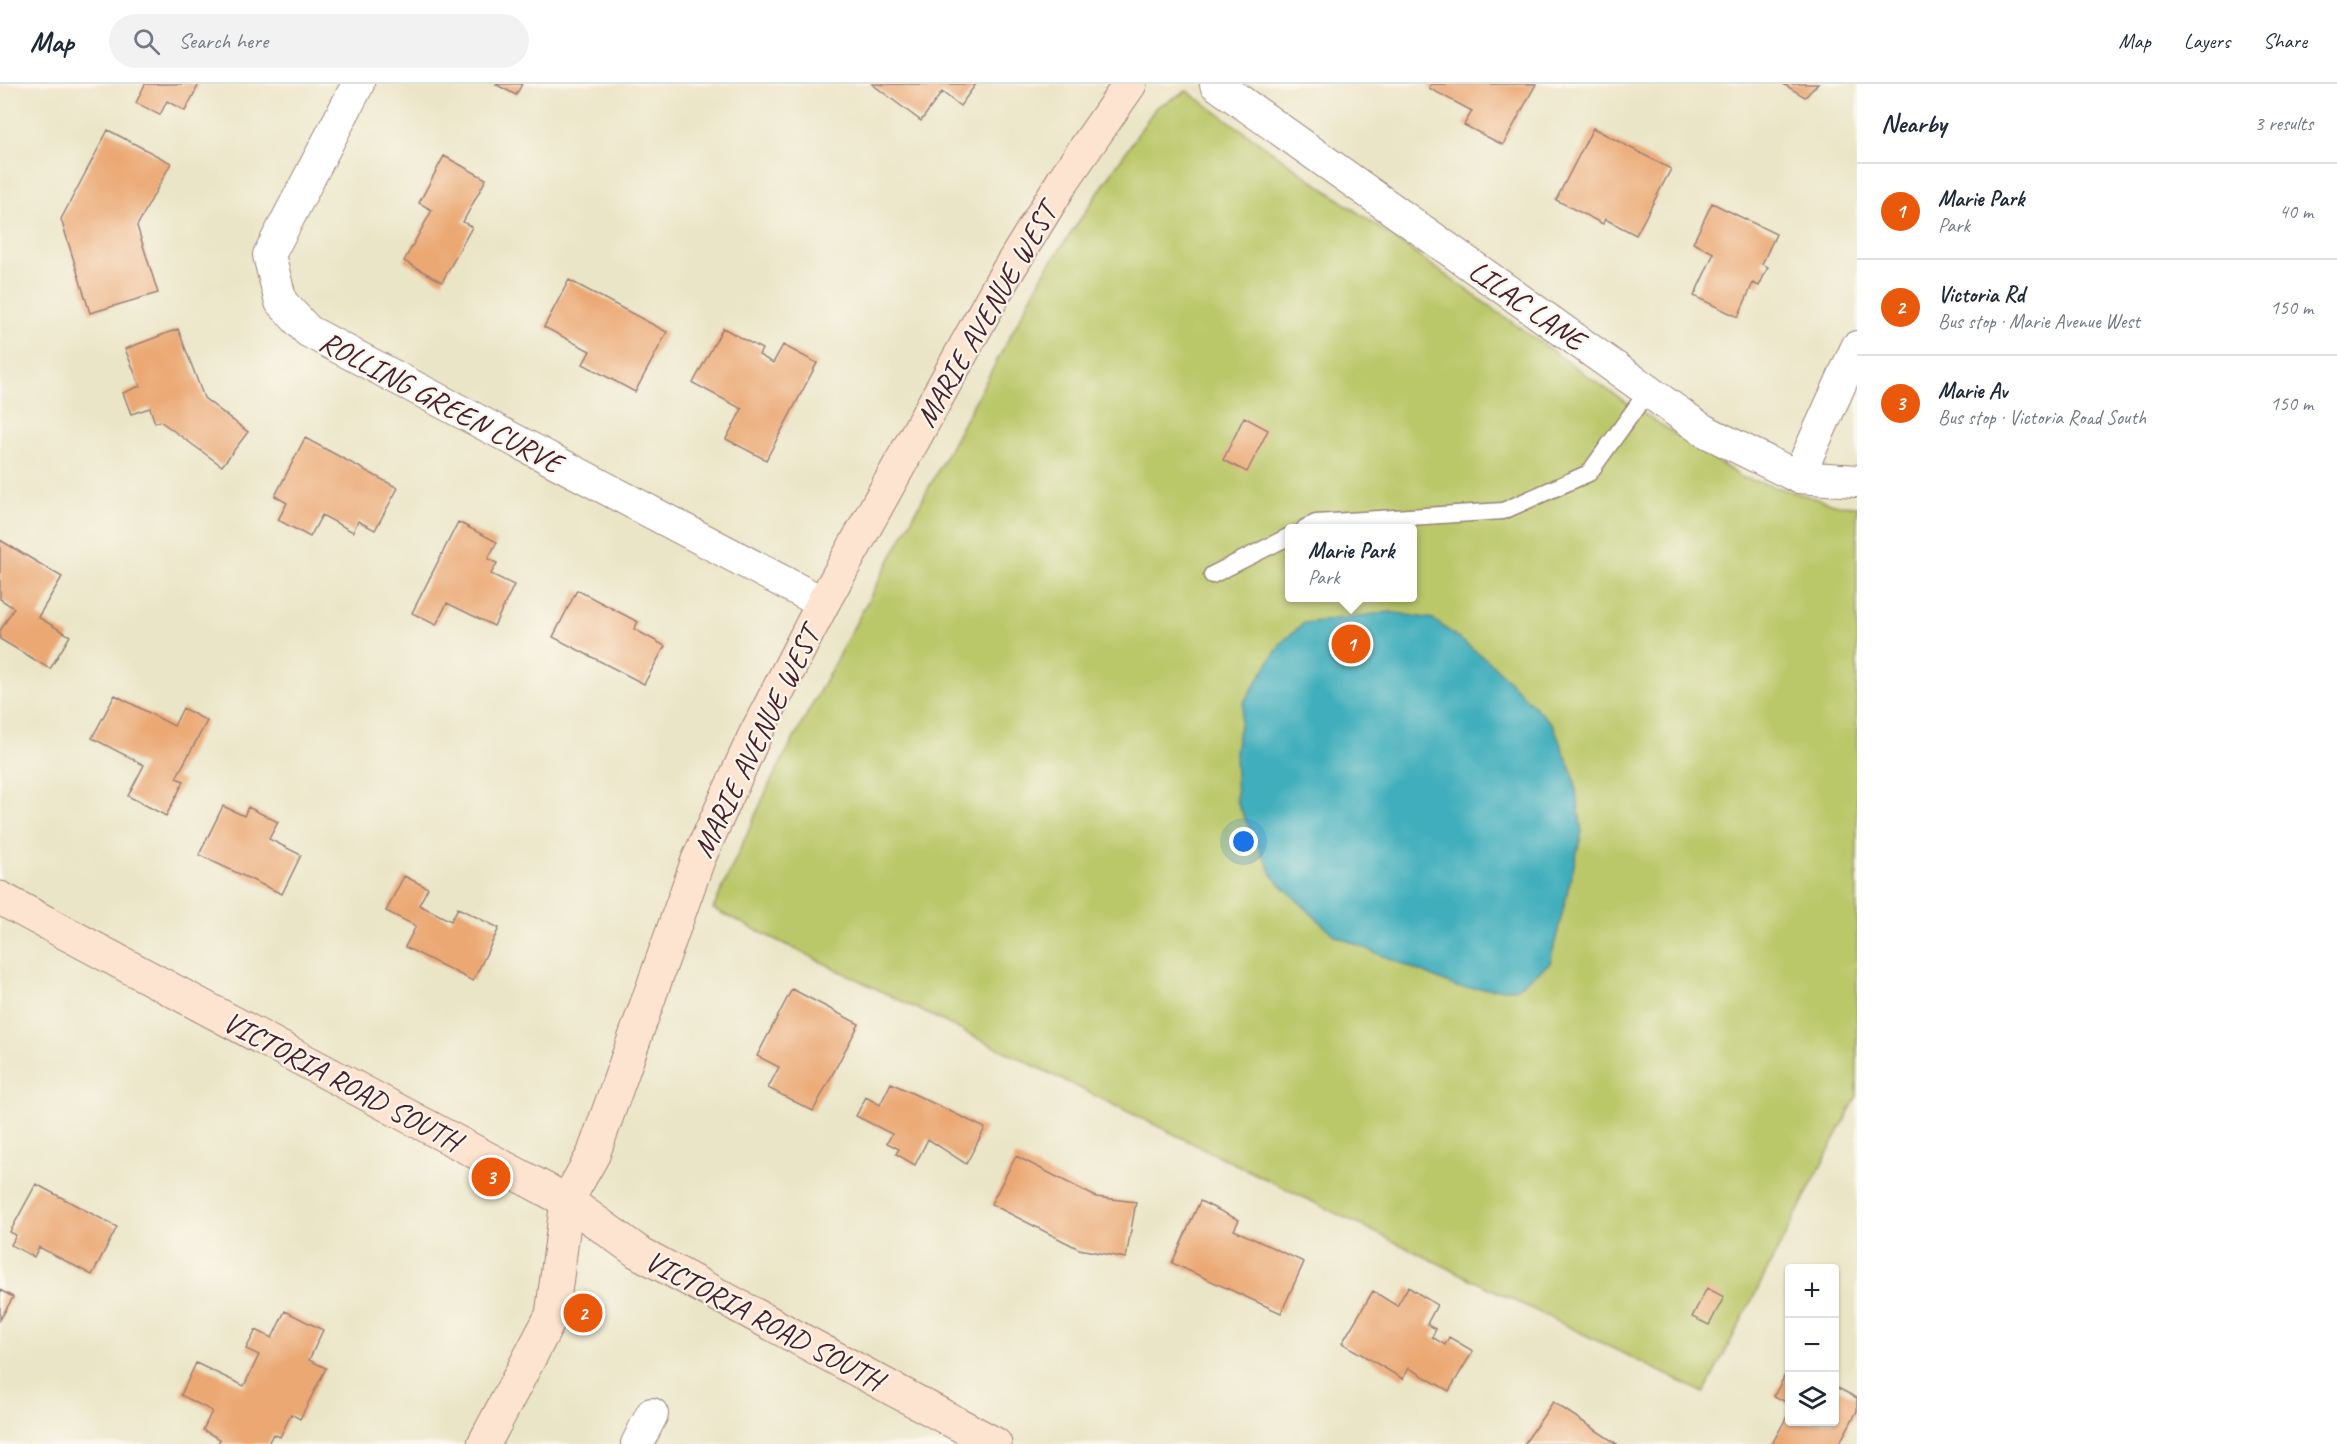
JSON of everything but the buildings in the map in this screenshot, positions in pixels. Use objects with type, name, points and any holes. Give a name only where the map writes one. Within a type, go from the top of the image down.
[{"type":"street","name":"ROLLING GREEN CURVE","points":[[358,84],[269,255],[281,302],[308,332],[824,603]]},
{"type":"street","name":"MARIE AVENUE WEST","points":[[484,1444],[552,1315],[567,1200],[593,1155],[698,860],[754,737],[824,603],[1002,282],[1065,179],[1130,84]]},
{"type":"street","name":"LILAC LANE","points":[[1216,84],[1702,430],[1797,477],[1857,481]]},
{"type":"street","points":[[1797,477],[1857,347]]},
{"type":"street","name":"VICTORIA ROAD SOUTH","points":[[0,898],[567,1200],[638,1252],[995,1444]]},
{"type":"street","points":[[637,1444],[652,1414]]},
{"type":"lane","points":[[1314,524],[1503,511],[1589,473],[1648,391]]},
{"type":"lane","points":[[1212,575],[1285,538]]},
{"type":"green space","points":[[1187,91],[1603,387],[1741,477],[1838,505],[1857,506],[1857,1096],[1704,1393],[713,909],[770,783],[1044,273],[1156,107]]},
{"type":"water","points":[[1390,612],[1433,619],[1490,662],[1553,725],[1574,777],[1582,832],[1550,963],[1515,989],[1459,988],[1334,935],[1274,878],[1237,802],[1235,752],[1244,702],[1281,643],[1304,623]]},
{"type":"place","name":"Marie Park","points":[[1351,644]]},
{"type":"place","name":"Marie Av","points":[[491,1177]]},
{"type":"place","name":"Victoria Rd","points":[[583,1313]]}]
